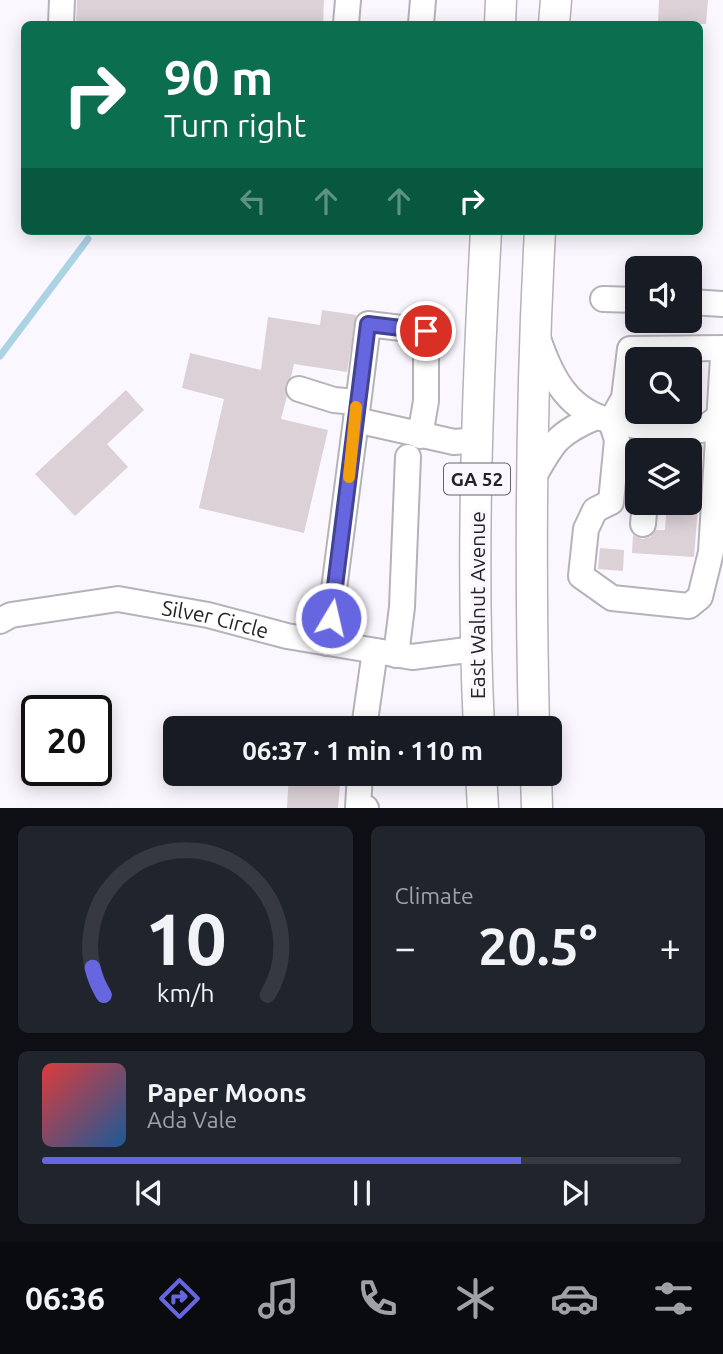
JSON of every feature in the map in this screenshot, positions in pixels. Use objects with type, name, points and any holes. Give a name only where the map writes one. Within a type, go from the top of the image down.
[{"type":"main road","points":[[500,21],[501,0]]},
{"type":"main road","points":[[554,21],[555,0]]},
{"type":"main road","name":"East Walnut Avenue","points":[[478,716],[475,649],[478,440],[486,235]]},
{"type":"main road","name":"GA 52","points":[[534,716],[531,482],[540,235]]},
{"type":"main road","points":[[482,786],[483,808]]},
{"type":"main road","points":[[536,786],[537,808]]},
{"type":"street","points":[[61,21],[62,0]]},
{"type":"street","points":[[346,21],[348,0]]},
{"type":"street","points":[[421,21],[422,0]]},
{"type":"street","points":[[603,299],[625,300]]},
{"type":"street","points":[[702,303],[723,304]]},
{"type":"street","points":[[327,643],[368,324],[426,331],[426,401],[420,436]]},
{"type":"street","points":[[535,327],[550,373],[568,399],[647,438]]},
{"type":"street","points":[[531,482],[554,442],[568,429],[604,419],[624,398],[630,349],[723,348]]},
{"type":"street","points":[[604,419],[617,440],[611,502],[595,510],[586,529],[581,576],[612,598],[689,606],[700,597],[711,552],[723,357]]},
{"type":"street","points":[[299,389],[334,400],[420,436],[454,442],[478,440]]},
{"type":"street","points":[[655,438],[702,430],[720,416]]},
{"type":"street","points":[[368,716],[402,607],[408,457]]},
{"type":"street","name":"Silver Circle","points":[[0,621],[11,615],[118,599],[208,615],[327,643],[412,657],[475,649]]},
{"type":"street","points":[[359,786],[358,807],[366,808]]},
{"type":"building","points":[[77,0],[324,0],[323,21],[76,21]]},
{"type":"building","points":[[659,0],[708,0],[706,24],[703,24],[703,21],[658,21]]},
{"type":"building","points":[[322,310],[356,315],[347,372],[294,364],[291,377],[285,385],[287,396],[281,419],[328,430],[304,533],[199,508],[224,399],[182,388],[190,353],[261,370],[268,317],[320,325]]},
{"type":"building","points":[[126,390],[144,410],[107,444],[128,467],[75,516],[35,474]]},
{"type":"building","points":[[666,515],[697,515],[694,557],[632,553],[633,535],[642,539],[650,537],[656,530],[665,530]]},
{"type":"building","points":[[600,548],[624,550],[623,571],[598,569]]},
{"type":"building","points":[[288,786],[340,786],[338,808],[287,808]]},
{"type":"waterway","points":[[0,356],[88,239]]},
{"type":"slow traffic","points":[[349,477],[356,407]]},
{"type":"route","points":[[331,618],[339,569],[356,402],[368,324],[426,331]]}]
